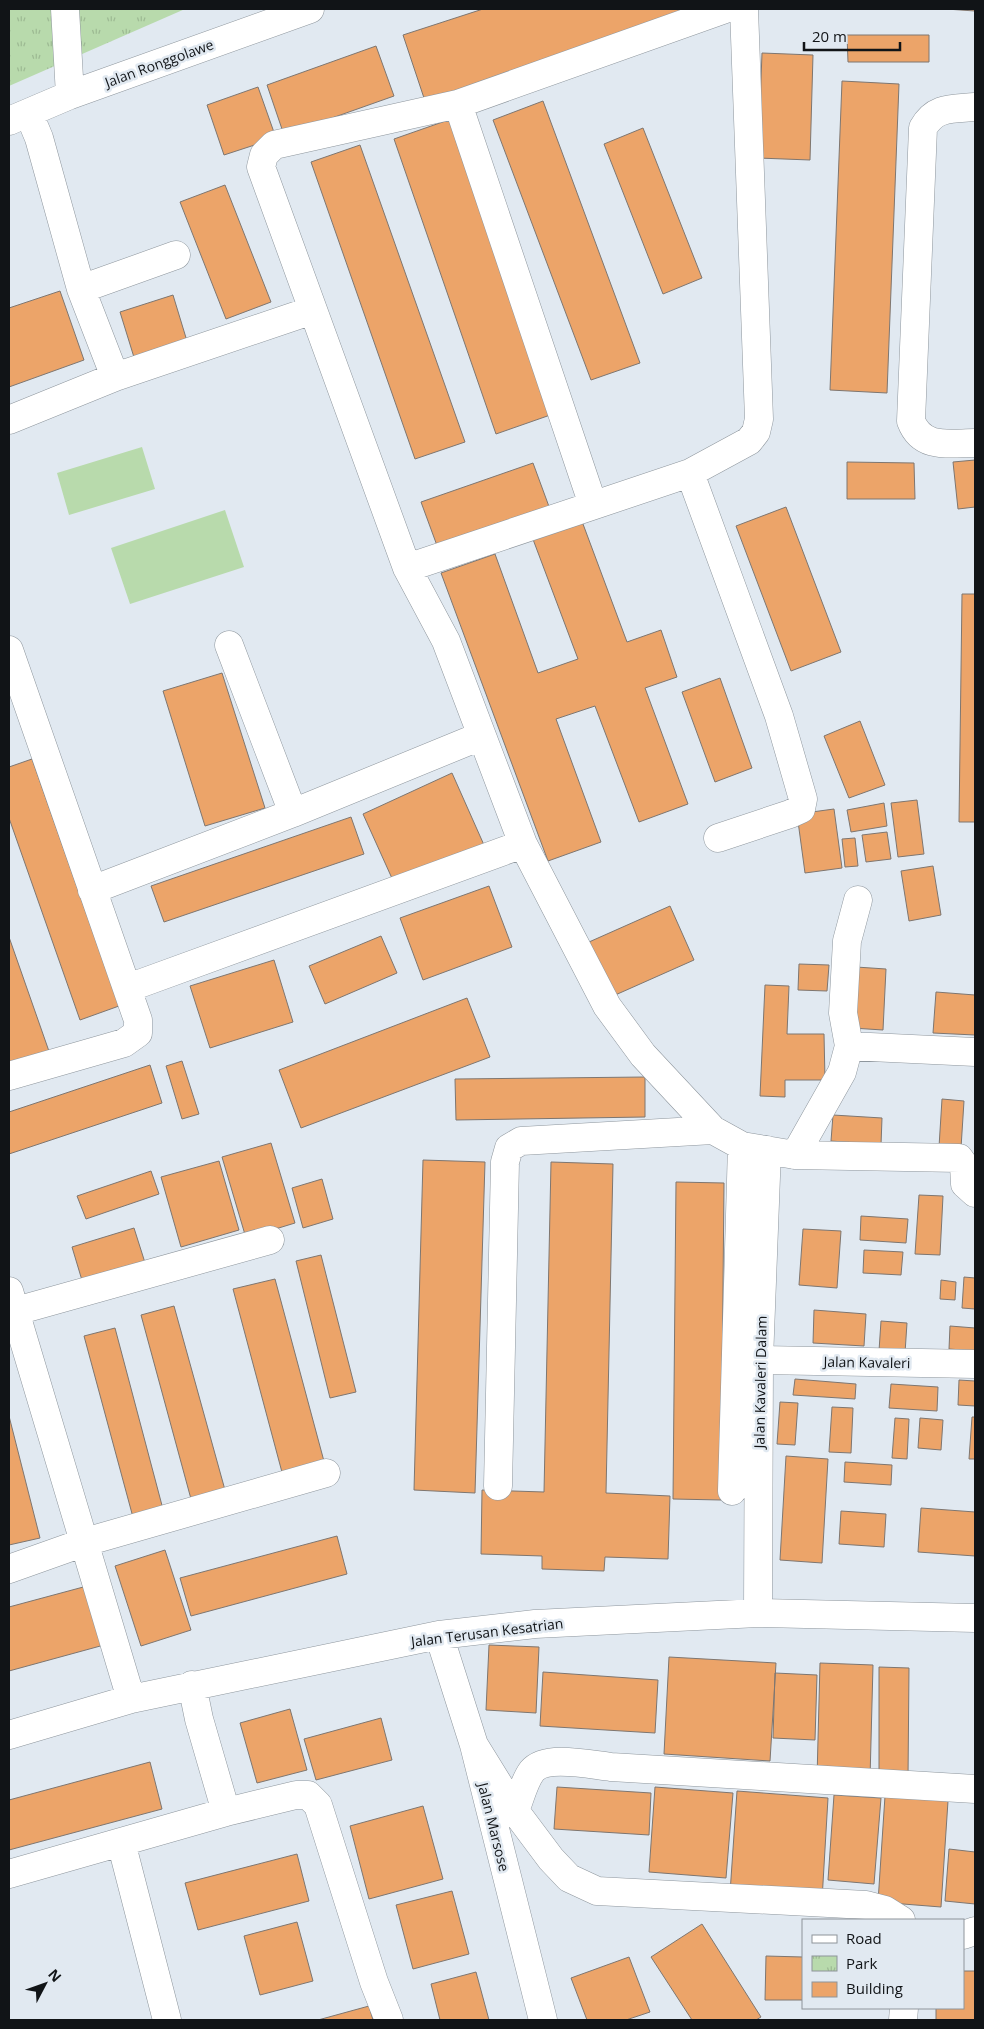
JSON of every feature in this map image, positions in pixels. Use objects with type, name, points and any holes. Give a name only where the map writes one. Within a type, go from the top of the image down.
[{"type":"street","points":[[65,9],[70,95]]},
{"type":"street","name":"Jalan Ronggolawe","points":[[19,117],[70,95],[310,9]]},
{"type":"street","points":[[725,9],[458,104],[274,145],[264,155],[261,167],[407,568],[446,641],[523,844],[607,1006],[643,1055],[713,1130],[754,1148],[795,1155],[959,1158],[964,1165],[965,1184],[975,1193]]},
{"type":"street","points":[[407,568],[690,473],[749,442],[756,432],[759,419],[744,9]]},
{"type":"street","points":[[458,104],[593,505]]},
{"type":"street","points":[[975,107],[941,110],[929,116],[923,128],[911,421],[914,430],[922,439],[931,443],[975,443]]},
{"type":"street","points":[[19,117],[39,138],[81,289],[115,378]]},
{"type":"street","points":[[81,289],[176,255]]},
{"type":"street","points":[[9,420],[115,378],[314,310]]},
{"type":"street","points":[[690,473],[778,716],[803,800],[801,809],[790,814],[718,838]]},
{"type":"street","points":[[230,645],[293,813]]},
{"type":"street","points":[[9,650],[138,1020],[138,1033],[124,1043],[9,1076]]},
{"type":"street","points":[[92,890],[293,813],[481,736]]},
{"type":"street","points":[[128,988],[523,844]]},
{"type":"street","points":[[795,1155],[842,1072],[849,1046],[843,1014],[847,941],[858,900]]},
{"type":"street","points":[[849,1046],[975,1052]]},
{"type":"street","points":[[498,1486],[505,1162],[509,1148],[521,1141],[713,1130]]},
{"type":"street","points":[[732,1491],[754,1148]]},
{"type":"street","name":"Jalan Kavaleri Dalam","points":[[754,1148],[760,1360],[758,1614]]},
{"type":"street","points":[[131,1699],[12,1301],[270,1240]]},
{"type":"street","name":"Jalan Kavaleri","points":[[760,1360],[975,1364]]},
{"type":"street","points":[[9,1570],[85,1542],[326,1473]]},
{"type":"street","name":"Jalan Terusan Kesatrian","points":[[9,1735],[131,1699],[439,1635],[534,1624],[758,1614],[975,1618]]},
{"type":"street","name":"Jalan Marsose","points":[[439,1635],[474,1745],[543,2020]]},
{"type":"street","points":[[192,1685],[199,1719],[226,1812]]},
{"type":"street","points":[[474,1745],[515,1811],[551,1859],[569,1878],[596,1891],[866,1904],[885,1910],[899,1919]]},
{"type":"street","points":[[515,1811],[532,1772],[540,1765],[552,1762],[975,1789]]},
{"type":"street","points":[[9,1874],[226,1812],[296,1795],[308,1795],[318,1805],[374,1982],[389,2020]]},
{"type":"street","points":[[121,1842],[167,2020]]},
{"type":"green space","points":[[9,9],[185,9],[9,86]]},
{"type":"green space","points":[[142,447],[155,489],[69,515],[57,473]]},
{"type":"green space","points":[[225,510],[244,567],[130,604],[111,548]]},
{"type":"building","points":[[483,9],[707,9],[425,101],[403,35]]},
{"type":"building","points":[[946,9],[975,9],[975,11]]},
{"type":"building","points":[[847,35],[929,35],[929,62],[848,62]]},
{"type":"building","points":[[376,46],[394,96],[284,135],[267,85]]},
{"type":"building","points":[[762,53],[813,55],[810,160],[758,158]]},
{"type":"building","points":[[842,81],[899,84],[887,393],[830,390]]},
{"type":"building","points":[[258,87],[276,138],[224,155],[207,105]]},
{"type":"building","points":[[543,101],[640,363],[591,380],[493,120]]},
{"type":"building","points":[[454,118],[556,413],[496,434],[394,139]]},
{"type":"building","points":[[643,128],[702,278],[663,294],[604,144]]},
{"type":"building","points":[[360,145],[465,442],[415,459],[311,162]]},
{"type":"building","points":[[225,185],[271,302],[226,319],[180,202]]},
{"type":"building","points":[[60,291],[84,360],[9,387],[9,308]]},
{"type":"building","points":[[173,295],[190,351],[137,367],[120,312]]},
{"type":"building","points":[[975,460],[975,507],[958,509],[953,462]]},
{"type":"building","points":[[847,462],[914,463],[915,499],[847,499]]},
{"type":"building","points":[[533,463],[551,512],[439,551],[421,502]]},
{"type":"building","points":[[786,507],[841,652],[791,671],[736,526]]},
{"type":"building","points":[[580,516],[627,642],[661,630],[677,677],[645,688],[688,804],[639,822],[595,706],[556,719],[601,842],[548,861],[441,573],[495,554],[538,673],[578,659],[531,534]]},
{"type":"building","points":[[962,594],[975,594],[975,822],[959,822]]},
{"type":"building","points":[[222,673],[265,808],[205,826],[163,691]]},
{"type":"building","points":[[720,678],[752,768],[715,782],[682,692]]},
{"type":"building","points":[[860,721],[885,785],[849,798],[824,736]]},
{"type":"building","points":[[32,759],[119,1006],[80,1020],[9,818],[9,767]]},
{"type":"building","points":[[452,773],[484,845],[395,885],[363,814]]},
{"type":"building","points":[[917,800],[924,854],[898,857],[891,803]]},
{"type":"building","points":[[884,803],[887,826],[851,832],[847,810]]},
{"type":"building","points":[[834,809],[842,868],[805,873],[797,814]]},
{"type":"building","points":[[351,817],[364,854],[164,922],[151,886]]},
{"type":"building","points":[[887,832],[891,859],[866,862],[862,835]]},
{"type":"building","points":[[855,838],[858,866],[845,867],[842,839]]},
{"type":"building","points":[[933,866],[941,915],[909,921],[901,871]]},
{"type":"building","points":[[489,886],[512,947],[423,980],[400,918]]},
{"type":"building","points":[[670,906],[694,960],[613,996],[589,942]]},
{"type":"building","points":[[381,936],[397,973],[325,1004],[309,966]]},
{"type":"building","points":[[9,937],[51,1057],[9,1072]]},
{"type":"building","points":[[274,960],[293,1022],[210,1048],[190,986]]},
{"type":"building","points":[[799,964],[829,965],[827,991],[798,990]]},
{"type":"building","points":[[856,967],[886,969],[883,1030],[852,1028]]},
{"type":"building","points":[[765,985],[789,986],[787,1034],[824,1034],[825,1080],[785,1080],[785,1097],[760,1096]]},
{"type":"building","points":[[936,992],[975,995],[975,1035],[933,1033]]},
{"type":"building","points":[[467,998],[490,1057],[301,1128],[279,1070]]},
{"type":"building","points":[[182,1061],[199,1114],[182,1119],[166,1066]]},
{"type":"building","points":[[150,1065],[162,1103],[9,1154],[9,1112]]},
{"type":"building","points":[[645,1077],[645,1117],[456,1120],[455,1079]]},
{"type":"building","points":[[942,1099],[964,1101],[961,1148],[939,1147]]},
{"type":"building","points":[[833,1115],[882,1118],[881,1145],[831,1141]]},
{"type":"building","points":[[271,1143],[295,1223],[246,1238],[222,1157]]},
{"type":"building","points":[[423,1160],[485,1162],[475,1493],[414,1490]]},
{"type":"building","points":[[219,1161],[239,1230],[181,1247],[161,1177]]},
{"type":"building","points":[[551,1162],[613,1164],[606,1493],[670,1496],[668,1559],[605,1557],[604,1571],[542,1569],[542,1556],[481,1554],[482,1490],[544,1492]]},
{"type":"building","points":[[151,1171],[159,1194],[86,1219],[77,1196]]},
{"type":"building","points":[[322,1179],[333,1219],[303,1228],[292,1188]]},
{"type":"building","points":[[676,1182],[724,1183],[721,1500],[673,1499]]},
{"type":"building","points":[[919,1195],[943,1196],[940,1255],[915,1254]]},
{"type":"building","points":[[861,1216],[908,1219],[906,1243],[860,1240]]},
{"type":"building","points":[[134,1228],[147,1269],[84,1287],[72,1247]]},
{"type":"building","points":[[803,1229],[841,1231],[837,1288],[799,1285]]},
{"type":"building","points":[[864,1250],[903,1252],[901,1275],[863,1273]]},
{"type":"building","points":[[321,1255],[356,1392],[330,1398],[296,1261]]},
{"type":"building","points":[[964,1277],[975,1278],[975,1309],[962,1308]]},
{"type":"building","points":[[275,1279],[325,1465],[283,1476],[233,1289]]},
{"type":"building","points":[[941,1280],[956,1282],[955,1300],[940,1299]]},
{"type":"building","points":[[174,1306],[225,1490],[191,1499],[141,1315]]},
{"type":"building","points":[[814,1310],[866,1314],[864,1346],[813,1343]]},
{"type":"building","points":[[881,1321],[907,1323],[905,1353],[879,1351]]},
{"type":"building","points":[[950,1326],[975,1328],[975,1351],[949,1349]]},
{"type":"building","points":[[115,1328],[164,1513],[134,1521],[84,1336]]},
{"type":"building","points":[[795,1379],[856,1384],[855,1399],[793,1395]]},
{"type":"building","points":[[959,1380],[975,1381],[975,1406],[958,1405]]},
{"type":"building","points":[[891,1384],[938,1387],[937,1411],[889,1408]]},
{"type":"building","points":[[780,1402],[798,1403],[795,1445],[777,1444]]},
{"type":"building","points":[[832,1407],[853,1408],[851,1453],[829,1452]]},
{"type":"building","points":[[9,1416],[40,1538],[9,1545]]},
{"type":"building","points":[[972,1417],[975,1417],[975,1459],[969,1459]]},
{"type":"building","points":[[895,1418],[909,1419],[907,1459],[892,1458]]},
{"type":"building","points":[[920,1418],[943,1420],[941,1450],[918,1448]]},
{"type":"building","points":[[786,1456],[828,1459],[822,1563],[780,1560]]},
{"type":"building","points":[[845,1462],[892,1465],[891,1485],[844,1482]]},
{"type":"building","points":[[921,1508],[975,1512],[975,1556],[918,1552]]},
{"type":"building","points":[[841,1511],[886,1514],[884,1547],[839,1544]]},
{"type":"building","points":[[337,1536],[347,1574],[191,1616],[180,1578]]},
{"type":"building","points":[[165,1550],[191,1630],[141,1646],[115,1566]]},
{"type":"building","points":[[87,1586],[104,1645],[9,1671],[9,1607]]},
{"type":"building","points":[[489,1645],[539,1647],[536,1713],[486,1710]]},
{"type":"building","points":[[669,1657],[776,1663],[770,1761],[664,1754]]},
{"type":"building","points":[[820,1663],[873,1665],[870,1779],[817,1778]]},
{"type":"building","points":[[879,1667],[909,1668],[908,1778],[879,1777]]},
{"type":"building","points":[[543,1672],[658,1680],[655,1733],[540,1726]]},
{"type":"building","points":[[775,1673],[817,1675],[815,1740],[773,1738]]},
{"type":"building","points":[[290,1709],[307,1770],[257,1783],[240,1723]]},
{"type":"building","points":[[381,1718],[392,1760],[316,1780],[304,1739]]},
{"type":"building","points":[[150,1762],[162,1809],[9,1850],[9,1800]]},
{"type":"building","points":[[557,1787],[651,1793],[649,1835],[554,1829]]},
{"type":"building","points":[[655,1787],[733,1793],[726,1878],[649,1872]]},
{"type":"building","points":[[737,1791],[828,1798],[822,1900],[730,1893]]},
{"type":"building","points":[[834,1795],[881,1798],[874,1884],[828,1880]]},
{"type":"building","points":[[885,1796],[948,1801],[941,1907],[878,1902]]},
{"type":"building","points":[[423,1806],[443,1879],[369,1899],[350,1826]]},
{"type":"building","points":[[949,1849],[975,1852],[975,1904],[945,1901]]},
{"type":"building","points":[[297,1854],[309,1901],[198,1930],[185,1883]]},
{"type":"building","points":[[452,1891],[469,1954],[413,1969],[396,1905]]},
{"type":"building","points":[[297,1922],[313,1981],[260,1995],[244,1936]]},
{"type":"building","points":[[702,1924],[761,2017],[756,2020],[692,2020],[651,1957]]},
{"type":"building","points":[[766,1956],[802,1957],[802,2000],[765,2000]]},
{"type":"building","points":[[629,1957],[650,2012],[626,2020],[587,2020],[571,1978]]},
{"type":"building","points":[[964,1971],[975,1971],[975,2020],[936,2020],[936,2009],[964,2009]]},
{"type":"building","points":[[476,1972],[489,2020],[440,2020],[431,1984]]},
{"type":"building","points":[[369,2006],[373,2020],[318,2020]]}]
